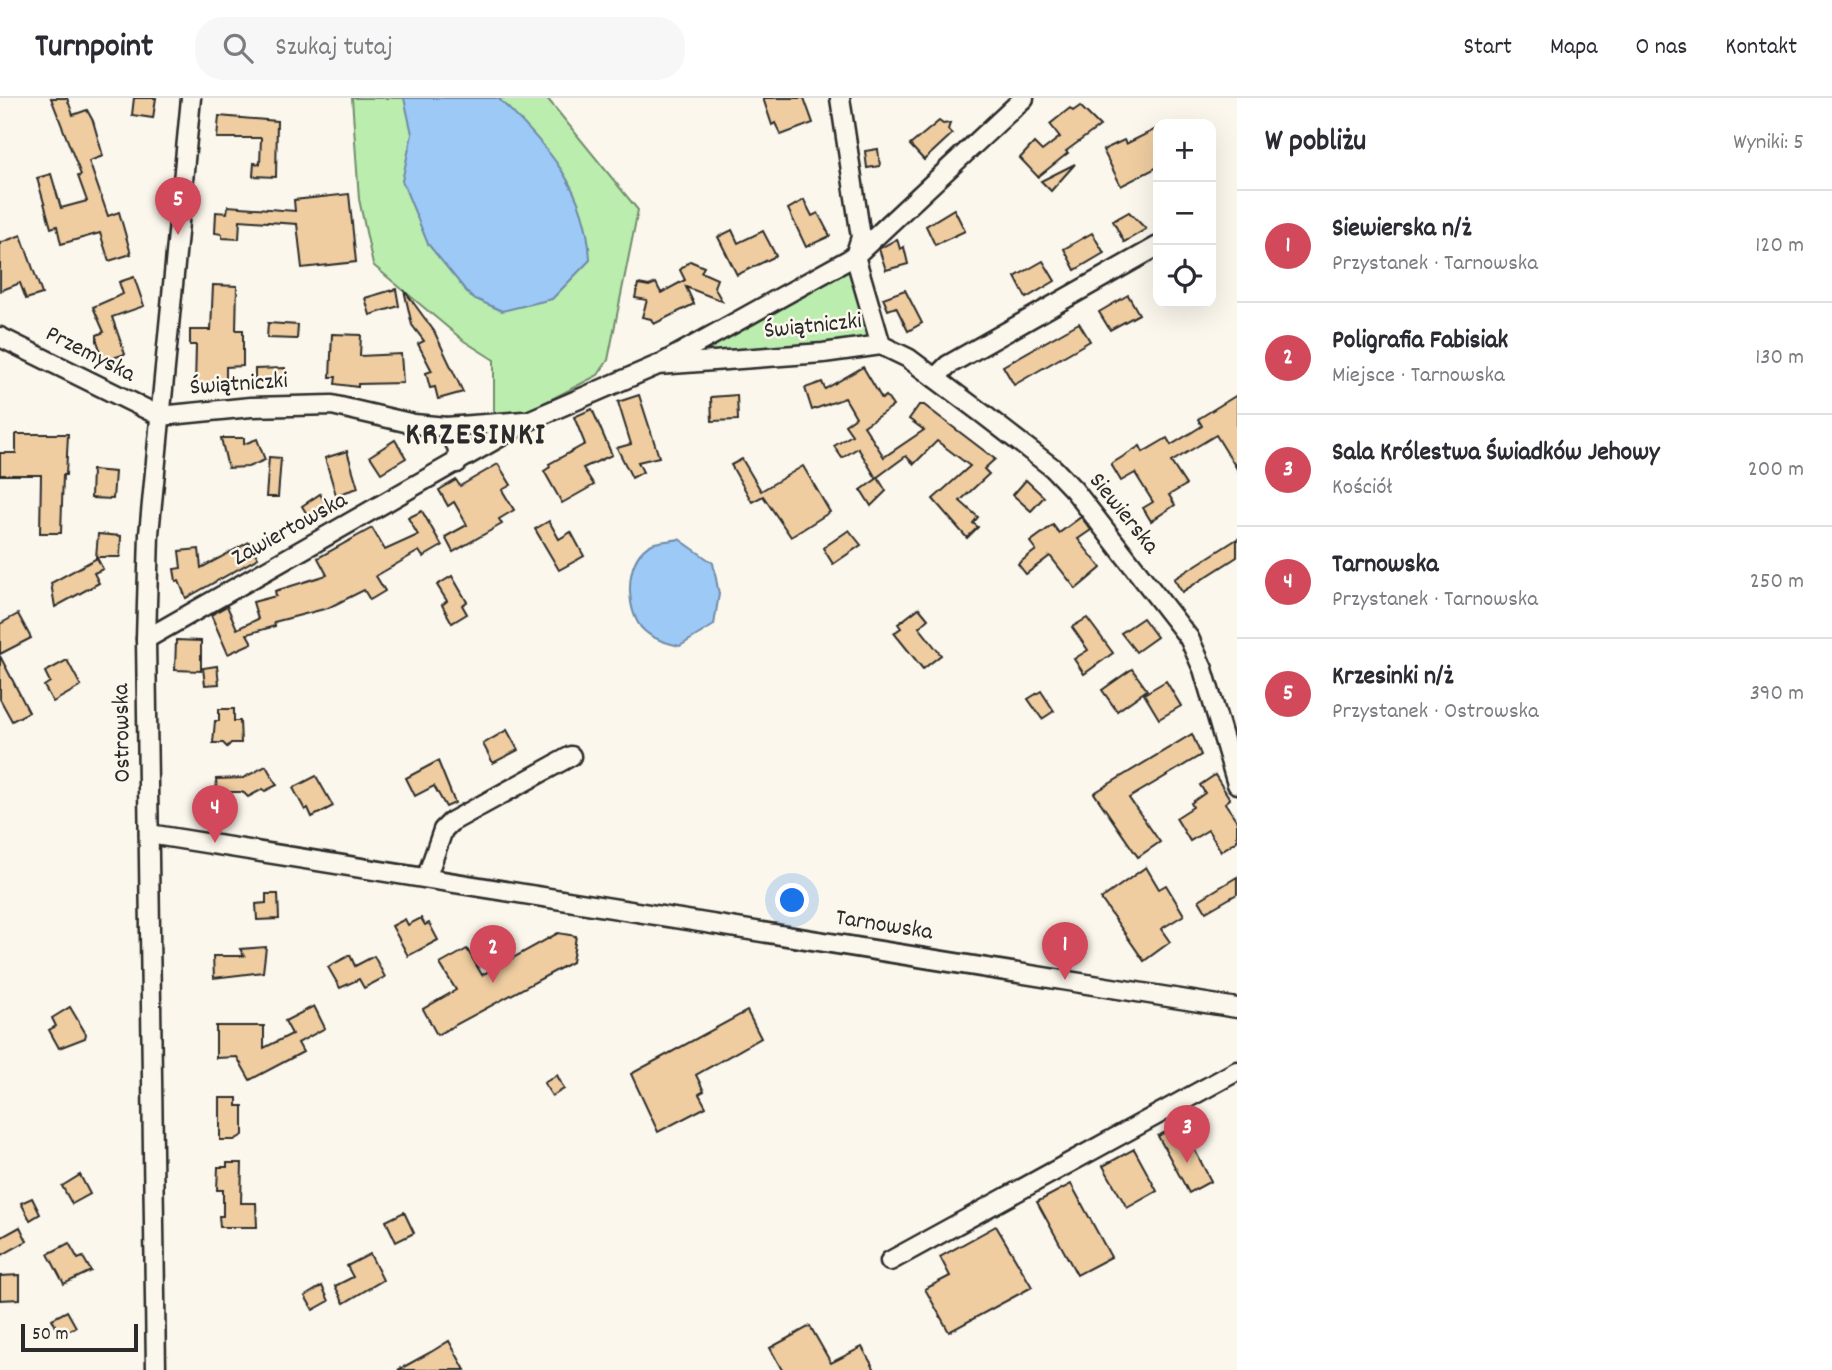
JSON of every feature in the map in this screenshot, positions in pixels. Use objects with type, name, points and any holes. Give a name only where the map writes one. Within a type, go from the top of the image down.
[{"type":"street","name":"Ostrowska","points":[[156,1370],[146,639],[149,534],[191,98]]},
{"type":"street","points":[[840,98],[861,237],[855,256]]},
{"type":"street","name":"Świątniczki","points":[[457,463],[528,421],[658,365],[855,256],[1024,98]]},
{"type":"street","points":[[934,378],[948,365],[1153,249]]},
{"type":"street","name":"Świątniczki","points":[[658,365],[823,353],[881,345],[855,256]]},
{"type":"street","name":"Przemyska","points":[[0,337],[160,416]]},
{"type":"street","name":"Siewierska","points":[[881,345],[908,358],[1053,468],[1074,490],[1189,638],[1203,669],[1237,784]]},
{"type":"street","name":"Świątniczki","points":[[160,416],[251,407],[332,405],[414,424],[446,427],[528,421]]},
{"type":"street","points":[[446,427],[458,448],[457,463]]},
{"type":"street","name":"Zawiertowska","points":[[146,639],[457,463]]},
{"type":"street","points":[[427,876],[443,830],[450,822],[571,756]]},
{"type":"street","name":"Tarnowska","points":[[149,834],[427,876],[1237,1008]]},
{"type":"street","points":[[890,1261],[1237,1071]]},
{"type":"green space","points":[[352,98],[547,98],[638,210],[608,360],[598,375],[521,415],[494,413],[494,360],[464,341],[373,265],[359,199]]},
{"type":"green space","points":[[851,266],[873,331],[861,344],[686,355]]},
{"type":"water","points":[[404,98],[498,98],[533,134],[562,170],[581,211],[590,260],[552,299],[502,311],[471,297],[428,244],[402,181],[412,134]]},
{"type":"water","points":[[679,539],[713,563],[719,594],[714,625],[680,646],[656,639],[641,628],[634,614],[630,591],[633,569],[643,550],[655,543]]},
{"type":"building","points":[[51,98],[67,98],[73,115],[87,110],[93,121],[103,156],[89,161],[108,216],[119,212],[131,254],[109,261],[100,233],[61,244],[57,226],[51,228],[37,178],[51,174],[61,208],[87,201],[78,176],[81,175]]},
{"type":"building","points":[[134,98],[156,98],[153,118],[132,115]]},
{"type":"building","points":[[763,98],[804,98],[813,123],[781,135],[775,123],[772,125]]},
{"type":"building","points":[[1080,106],[1100,126],[1066,151],[1068,153],[1038,177],[1020,158],[1034,143],[1042,151],[1060,137],[1050,124],[1070,108],[1073,111]]},
{"type":"building","points":[[219,116],[277,121],[276,177],[253,176],[254,163],[260,164],[261,138],[217,138]]},
{"type":"building","points":[[939,121],[943,124],[950,123],[948,130],[952,134],[924,160],[910,145]]},
{"type":"building","points":[[1153,130],[1153,170],[1121,186],[1103,150],[1124,140],[1126,144]]},
{"type":"building","points":[[878,149],[880,166],[867,168],[865,151]]},
{"type":"building","points":[[1075,164],[1051,191],[1041,181]]},
{"type":"building","points":[[349,194],[356,262],[302,268],[297,224],[240,220],[239,239],[222,238],[222,234],[215,233],[216,212],[227,213],[228,206],[295,211],[294,200]]},
{"type":"building","points":[[804,200],[812,216],[818,213],[830,236],[806,247],[788,209]]},
{"type":"building","points":[[954,209],[965,231],[935,245],[926,226]]},
{"type":"building","points":[[1129,212],[1146,229],[1124,242],[1113,221]]},
{"type":"building","points":[[732,230],[738,243],[763,231],[776,256],[737,275],[718,237]]},
{"type":"building","points":[[1092,233],[1104,253],[1075,270],[1064,249]]},
{"type":"building","points":[[21,235],[42,294],[26,299],[20,283],[0,291],[0,243]]},
{"type":"building","points":[[897,239],[900,249],[904,247],[908,264],[886,270],[879,249]]},
{"type":"building","points":[[690,261],[704,267],[701,272],[717,279],[714,287],[722,301],[686,287],[694,304],[654,324],[651,319],[642,317],[647,300],[635,298],[638,284],[649,286],[656,283],[661,293],[685,280],[680,270]]},
{"type":"building","points":[[1043,261],[1055,281],[1026,298],[1015,277]]},
{"type":"building","points":[[134,277],[144,306],[112,317],[125,354],[104,361],[97,335],[104,332],[93,307],[123,294],[119,282]]},
{"type":"building","points":[[213,285],[237,286],[236,330],[243,330],[243,366],[226,367],[226,387],[195,386],[196,345],[190,345],[190,330],[211,330]]},
{"type":"building","points":[[396,289],[399,306],[370,315],[365,298]]},
{"type":"building","points":[[404,290],[434,331],[463,392],[438,399],[435,387],[430,388],[426,373],[432,371],[418,344],[424,341],[412,325]]},
{"type":"building","points":[[905,290],[922,323],[908,331],[896,307],[888,310],[883,298]]},
{"type":"building","points":[[1128,295],[1139,314],[1110,330],[1099,312]]},
{"type":"building","points":[[268,323],[298,325],[297,339],[267,338]]},
{"type":"building","points":[[1079,323],[1090,341],[1014,385],[1003,366]]},
{"type":"building","points":[[332,334],[361,335],[360,356],[401,354],[403,383],[358,384],[358,387],[335,384],[336,377],[330,377]]},
{"type":"building","points":[[863,367],[882,399],[886,396],[893,406],[864,426],[884,457],[924,430],[909,419],[919,405],[924,405],[995,459],[984,469],[989,474],[960,501],[978,517],[973,523],[978,527],[967,538],[933,499],[970,466],[937,441],[914,464],[906,456],[876,478],[858,448],[842,458],[834,446],[852,435],[845,425],[856,417],[845,398],[812,410],[805,388],[822,382],[825,389]]},
{"type":"building","points":[[285,368],[285,386],[255,387],[255,369]]},
{"type":"building","points":[[639,395],[659,457],[638,462],[643,472],[632,478],[617,448],[631,444],[618,402]]},
{"type":"building","points":[[737,395],[738,420],[712,421],[711,397]]},
{"type":"building","points":[[1237,395],[1237,469],[1216,435],[1171,462],[1186,485],[1169,495],[1175,505],[1151,521],[1143,508],[1153,502],[1135,473],[1121,481],[1111,464],[1140,446],[1143,452],[1167,438],[1171,445],[1202,426],[1198,419]]},
{"type":"building","points":[[592,409],[612,455],[583,468],[594,485],[562,503],[544,471],[550,467],[549,464],[585,444],[574,417]]},
{"type":"building","points":[[16,434],[68,434],[61,533],[40,533],[41,475],[0,475],[0,453],[16,453]]},
{"type":"building","points":[[221,438],[244,438],[244,444],[257,439],[265,460],[248,467],[228,468]]},
{"type":"building","points":[[395,440],[406,458],[381,473],[370,456]]},
{"type":"building","points":[[347,451],[358,488],[336,495],[325,458]]},
{"type":"building","points":[[269,457],[281,458],[278,497],[266,497]]},
{"type":"building","points":[[742,459],[761,491],[803,466],[830,512],[791,537],[763,496],[752,502],[731,465]]},
{"type":"building","points":[[498,464],[511,485],[502,490],[514,510],[499,519],[502,524],[453,552],[445,537],[467,525],[454,502],[448,506],[439,490],[456,480],[460,486]]},
{"type":"building","points":[[92,470],[115,472],[113,499],[91,498]]},
{"type":"building","points":[[878,478],[886,491],[871,506],[861,490]]},
{"type":"building","points":[[1026,480],[1044,497],[1031,511],[1013,495]]},
{"type":"building","points":[[320,494],[330,510],[311,521],[302,506]]},
{"type":"building","points":[[422,511],[442,546],[423,557],[419,551],[376,576],[385,591],[370,600],[364,590],[328,608],[274,622],[275,626],[247,634],[252,643],[228,654],[211,615],[227,606],[237,629],[258,619],[253,602],[276,596],[275,591],[327,575],[318,558],[372,528],[385,550],[418,535],[408,518]]},
{"type":"building","points":[[1081,517],[1091,530],[1078,539],[1101,568],[1076,589],[1050,556],[1026,574],[1018,564],[1036,550],[1030,542],[1053,525],[1059,533]]},
{"type":"building","points":[[549,521],[559,539],[571,532],[584,556],[559,570],[535,529]]},
{"type":"building","points":[[849,530],[861,545],[833,564],[823,548]]},
{"type":"building","points":[[98,534],[121,536],[120,557],[96,557]]},
{"type":"building","points":[[1237,539],[1237,557],[1182,592],[1174,579]]},
{"type":"building","points":[[249,542],[258,558],[186,598],[179,581],[176,581],[174,569],[181,568],[179,551],[199,549],[201,568]]},
{"type":"building","points":[[97,558],[103,569],[94,573],[99,583],[55,607],[51,583]]},
{"type":"building","points":[[452,576],[467,602],[462,605],[467,614],[452,623],[442,605],[447,601],[437,585]]},
{"type":"building","points":[[919,608],[928,619],[919,627],[941,655],[923,669],[894,633],[901,628],[898,624]]},
{"type":"building","points":[[18,614],[31,638],[0,654],[0,624]]},
{"type":"building","points":[[1087,618],[1113,653],[1084,674],[1074,659],[1088,650],[1072,627]]},
{"type":"building","points":[[1143,618],[1157,637],[1136,652],[1121,633]]},
{"type":"building","points":[[176,640],[201,641],[201,671],[175,670]]},
{"type":"building","points":[[0,656],[29,712],[12,721],[0,699]]},
{"type":"building","points":[[67,660],[81,686],[53,702],[44,686],[50,682],[45,672]]},
{"type":"building","points":[[217,666],[219,684],[205,685],[203,668]]},
{"type":"building","points":[[1132,669],[1147,690],[1117,711],[1102,690]]},
{"type":"building","points":[[1166,681],[1181,706],[1159,719],[1144,694]]},
{"type":"building","points":[[1041,691],[1054,711],[1042,719],[1028,699]]},
{"type":"building","points":[[219,709],[234,709],[234,721],[240,721],[241,743],[231,743],[227,747],[223,743],[213,743]]},
{"type":"building","points":[[507,730],[518,750],[493,763],[483,744]]},
{"type":"building","points":[[1192,734],[1201,755],[1129,798],[1160,842],[1138,857],[1094,793]]},
{"type":"building","points":[[438,761],[455,803],[446,807],[434,786],[415,796],[406,778]]},
{"type":"building","points":[[266,766],[277,785],[248,797],[243,792],[217,792],[216,779],[243,778]]},
{"type":"building","points":[[1215,775],[1230,799],[1225,803],[1237,821],[1237,841],[1221,851],[1208,830],[1190,841],[1176,818],[1193,807],[1191,803],[1205,793],[1200,785]]},
{"type":"building","points":[[316,776],[333,806],[312,817],[293,788]]},
{"type":"building","points":[[1146,867],[1159,889],[1166,885],[1184,915],[1161,929],[1170,942],[1144,961],[1101,899]]},
{"type":"building","points":[[1237,877],[1237,894],[1206,912],[1199,900]]},
{"type":"building","points":[[266,894],[278,894],[279,919],[257,920],[256,904],[266,903]]},
{"type":"building","points":[[421,918],[425,925],[429,923],[438,940],[408,956],[392,926],[405,919],[408,925]]},
{"type":"building","points":[[558,933],[576,936],[572,962],[437,1035],[423,1009],[456,990],[440,964],[467,949],[482,975]]},
{"type":"building","points":[[266,947],[263,972],[214,978],[213,956],[244,956],[240,949]]},
{"type":"building","points":[[350,955],[355,966],[374,956],[385,977],[364,988],[359,979],[340,988],[328,967]]},
{"type":"building","points":[[314,1006],[325,1028],[298,1043],[303,1052],[250,1080],[237,1057],[216,1058],[216,1026],[264,1026],[264,1048],[292,1034],[285,1021]]},
{"type":"building","points":[[70,1007],[86,1034],[85,1038],[59,1048],[49,1030],[56,1026],[52,1018]]},
{"type":"building","points":[[747,1011],[761,1038],[696,1075],[704,1091],[699,1094],[706,1107],[658,1132],[631,1074]]},
{"type":"building","points":[[557,1075],[564,1089],[552,1096],[544,1083]]},
{"type":"building","points":[[220,1098],[237,1098],[237,1106],[243,1106],[243,1135],[234,1140],[220,1140]]},
{"type":"building","points":[[1181,1124],[1211,1181],[1189,1193],[1158,1136]]},
{"type":"building","points":[[1134,1149],[1157,1191],[1127,1208],[1103,1166]]},
{"type":"building","points":[[227,1163],[242,1163],[241,1203],[256,1203],[257,1227],[220,1227],[219,1216],[223,1216],[223,1190],[217,1190],[218,1167],[227,1167]]},
{"type":"building","points":[[80,1175],[90,1194],[72,1204],[62,1186]]},
{"type":"building","points":[[1071,1184],[1111,1257],[1077,1275],[1037,1202]]},
{"type":"building","points":[[32,1198],[40,1214],[30,1220],[21,1203]]},
{"type":"building","points":[[404,1212],[414,1233],[396,1242],[386,1221]]},
{"type":"building","points":[[996,1226],[1032,1287],[949,1332],[925,1289],[950,1276],[940,1257]]},
{"type":"building","points":[[20,1227],[27,1241],[0,1256],[0,1238]]},
{"type":"building","points":[[69,1243],[78,1259],[83,1257],[91,1271],[64,1284],[48,1254]]},
{"type":"building","points":[[370,1254],[383,1280],[344,1303],[335,1286],[353,1277],[347,1266]]},
{"type":"building","points":[[20,1275],[20,1299],[0,1300],[0,1276]]},
{"type":"building","points":[[322,1286],[329,1301],[313,1310],[305,1296]]},
{"type":"building","points":[[67,1311],[76,1327],[60,1335],[52,1319]]},
{"type":"building","points":[[810,1326],[831,1363],[862,1347],[875,1370],[782,1370],[770,1348]]},
{"type":"building","points":[[449,1341],[465,1370],[398,1370],[431,1352]]},
{"type":"place","name":"Krzesinki n/ż","points":[[178,235]]},
{"type":"place","name":"Tarnowska","points":[[215,843]]},
{"type":"place","name":"Siewierska n/ż","points":[[1065,980]]},
{"type":"place","name":"Poligrafia Fabisiak","points":[[493,983]]},
{"type":"place","name":"Sala Królestwa Świadków Jehowy","points":[[1187,1163]]},
{"type":"district","name":"KRZESINKI","points":[[476,437]]}]
